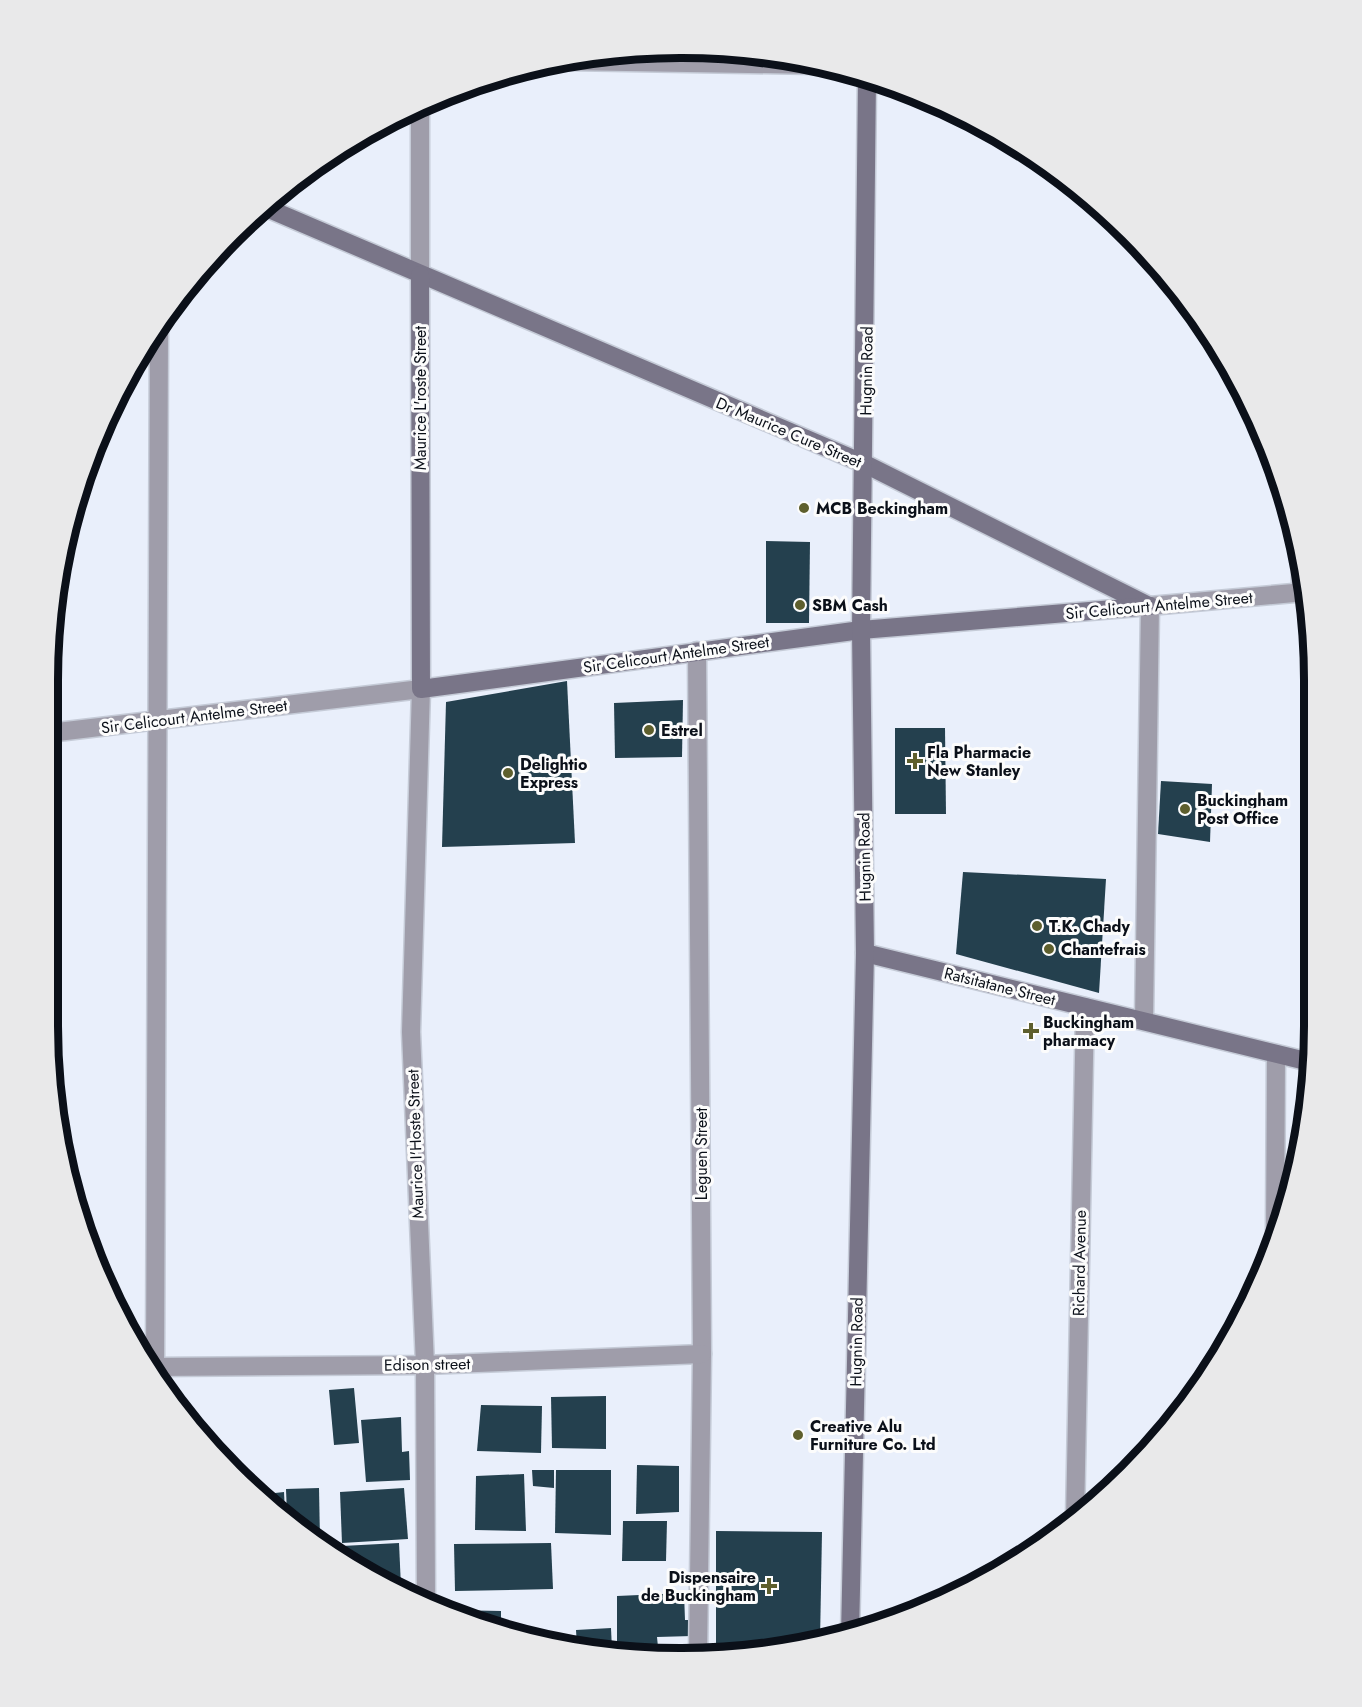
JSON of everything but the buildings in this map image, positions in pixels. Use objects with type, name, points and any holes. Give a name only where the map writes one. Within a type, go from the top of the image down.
[{"type":"main road","name":"Hugnin Road","points":[[850,1624],[865,952],[861,630],[865,464],[867,88]]},
{"type":"main road","name":"Dr Maurice Cure Street","points":[[273,211],[865,464],[1150,606]]},
{"type":"main road","name":"Maurice L'roste Street","points":[[420,275],[421,689]]},
{"type":"main road","name":"Sir Celicourt Antelme Street","points":[[421,689],[861,630],[1150,606]]},
{"type":"main road","name":"Ratsitatane Street","points":[[865,952],[1302,1060]]},
{"type":"street","points":[[621,62],[763,64]]},
{"type":"street","name":"Maurice L'roste Street","points":[[420,117],[420,275]]},
{"type":"street","points":[[154,1357],[159,720],[159,342]]},
{"type":"street","name":"Sir Celicourt Antelme Street","points":[[1150,606],[1297,593]]},
{"type":"street","points":[[1144,1021],[1150,606]]},
{"type":"street","name":"Leguen Street","points":[[697,651],[702,1354],[698,1648]]},
{"type":"street","name":"Sir Celicourt Antelme Street","points":[[58,732],[421,689]]},
{"type":"street","name":"Maurice I'Hoste Street","points":[[421,689],[411,1032],[425,1365],[426,1593]]},
{"type":"street","name":"Richard Avenue","points":[[1075,1507],[1085,1007]]},
{"type":"street","points":[[1275,1209],[1276,1054]]},
{"type":"street","name":"Edison street","points":[[161,1368],[425,1365],[702,1354]]},
{"type":"place","name":"MCB Beckingham","points":[[804,508]]},
{"type":"place","name":"SBM Cash","points":[[800,605]]},
{"type":"place","name":"Estrel","points":[[649,730]]},
{"type":"place","name":"Fla Pharmacie New Stanley","points":[[915,761]]},
{"type":"place","name":"Delightio Express","points":[[508,773]]},
{"type":"place","name":"Buckingham Post Office","points":[[1185,809]]},
{"type":"place","name":"T.K. Chady","points":[[1037,926]]},
{"type":"place","name":"Chantefrais","points":[[1049,949]]},
{"type":"place","name":"Buckingham pharmacy","points":[[1031,1031]]},
{"type":"place","name":"Creative Alu Furniture Co. Ltd","points":[[798,1435]]},
{"type":"place","name":"Dispensaire de Buckingham","points":[[769,1586]]}]
